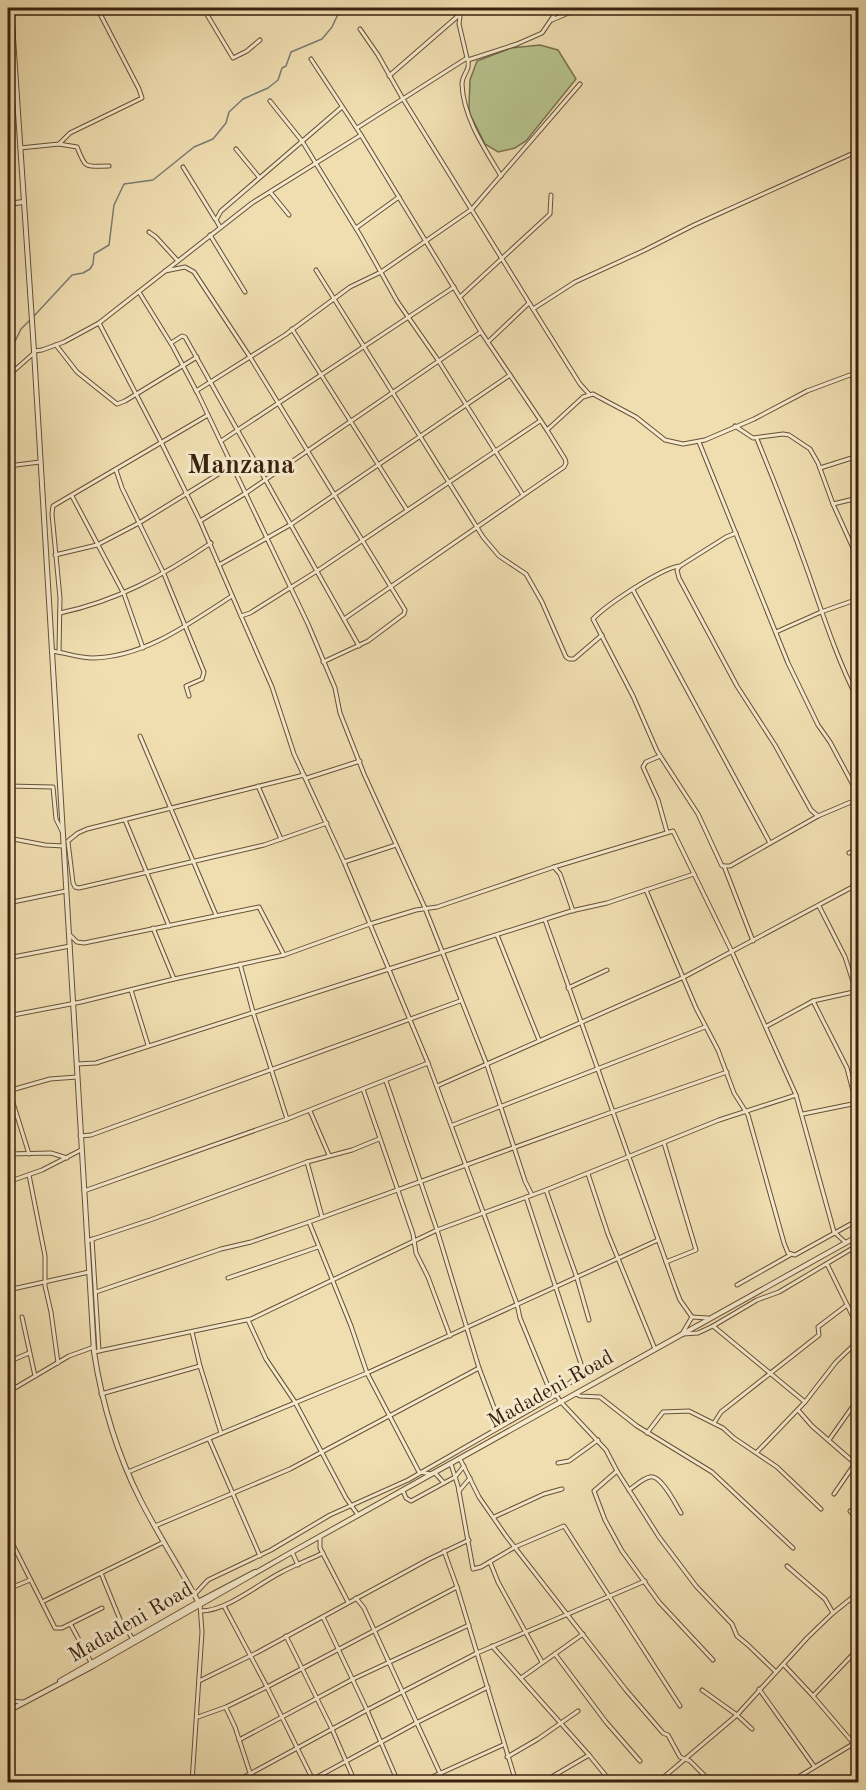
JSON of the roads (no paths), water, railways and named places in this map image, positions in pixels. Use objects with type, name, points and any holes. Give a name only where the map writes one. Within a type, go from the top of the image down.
[{"type":"street","points":[[11,8],[10,29],[32,314],[39,462],[63,832],[73,883],[75,887],[85,887],[147,873],[264,845],[327,823]]},
{"type":"street","points":[[59,144],[70,133],[142,98],[97,8]]},
{"type":"street","points":[[203,8],[233,58],[247,51],[260,40]]},
{"type":"street","points":[[461,8],[459,24],[469,67],[462,81],[467,108],[478,137],[501,176]]},
{"type":"street","points":[[357,128],[468,59],[542,33],[559,8]]},
{"type":"street","points":[[550,21],[580,8]]},
{"type":"street","points":[[389,76],[460,15]]},
{"type":"street","points":[[360,30],[580,384],[589,394],[600,397],[636,417],[669,442],[683,444],[699,442],[754,419],[807,391],[858,372]]},
{"type":"street","points":[[311,59],[362,135],[481,332],[547,430],[565,459],[566,465],[344,619]]},
{"type":"street","points":[[196,391],[292,329],[362,279],[381,272],[472,209],[580,84]]},
{"type":"street","points":[[270,101],[317,164],[408,318],[438,360],[523,495]]},
{"type":"street","points":[[216,220],[225,207],[342,107]]},
{"type":"street","points":[[8,376],[34,352],[56,345],[99,323],[220,227],[362,135]]},
{"type":"street","points":[[20,148],[59,144],[77,147],[82,162],[87,166],[109,166]]},
{"type":"street","points":[[236,149],[259,177]]},
{"type":"street","points":[[533,309],[575,282],[693,225],[858,151]]},
{"type":"street","points":[[183,167],[220,227]]},
{"type":"street","points":[[271,192],[289,215]]},
{"type":"street","points":[[460,297],[550,214],[551,195]]},
{"type":"street","points":[[356,228],[399,197]]},
{"type":"street","points":[[8,204],[23,202]]},
{"type":"street","points":[[149,232],[177,260]]},
{"type":"street","points":[[210,235],[245,292]]},
{"type":"street","points":[[162,272],[178,268],[191,269],[250,357],[406,612],[376,636],[323,662]]},
{"type":"street","points":[[316,270],[477,527],[494,551],[526,574],[542,602],[567,658],[574,659],[602,636]]},
{"type":"street","points":[[221,441],[454,287]]},
{"type":"street","points":[[139,292],[183,365],[308,624],[335,688],[340,713],[425,908],[487,1065],[525,1181],[532,1195]]},
{"type":"street","points":[[488,342],[530,303]]},
{"type":"street","points":[[99,323],[211,543],[272,687],[288,738],[344,862],[428,1063],[548,1388],[606,1450],[659,1537],[696,1586],[732,1624],[737,1636],[776,1672]]},
{"type":"street","points":[[292,329],[407,510]]},
{"type":"street","points":[[200,521],[246,494],[481,332]]},
{"type":"street","points":[[171,343],[184,336],[359,646]]},
{"type":"street","points":[[56,345],[77,372],[111,400],[120,403],[197,357]]},
{"type":"street","points":[[219,565],[290,525],[510,375]]},
{"type":"street","points":[[547,430],[580,399],[589,394]]},
{"type":"street","points":[[59,652],[60,613],[53,506],[208,415]]},
{"type":"street","points":[[241,616],[245,616],[317,571],[540,421]]},
{"type":"street","points":[[735,426],[749,437],[757,439],[789,435],[810,449],[858,559]]},
{"type":"street","points":[[757,439],[790,522],[821,612],[858,700]]},
{"type":"street","points":[[699,442],[776,632],[818,725],[858,791]]},
{"type":"street","points":[[819,468],[858,456]]},
{"type":"street","points":[[8,466],[39,462]]},
{"type":"street","points":[[55,555],[97,545],[139,524],[233,465]]},
{"type":"street","points":[[116,470],[122,488],[164,574],[205,674],[202,679],[186,686],[189,696]]},
{"type":"street","points":[[72,496],[124,594],[143,648]]},
{"type":"street","points":[[833,504],[858,498]]},
{"type":"street","points":[[736,533],[680,566],[667,569],[605,607],[593,619],[633,696],[660,756],[695,809],[721,865],[724,866],[753,941]]},
{"type":"street","points":[[60,613],[124,594],[164,574],[211,543]]},
{"type":"street","points":[[680,566],[677,570],[679,578],[737,686],[775,746],[811,810],[818,816]]},
{"type":"street","points":[[633,590],[770,843]]},
{"type":"street","points":[[52,651],[93,658],[143,648],[184,627],[232,596]]},
{"type":"street","points":[[776,632],[858,599]]},
{"type":"street","points":[[140,736],[216,915]]},
{"type":"street","points":[[660,756],[646,762],[643,767],[658,800],[667,832]]},
{"type":"street","points":[[8,838],[45,845],[65,844],[82,831],[258,786],[305,777],[360,761]]},
{"type":"street","points":[[8,786],[49,786],[53,788],[56,819],[63,832]]},
{"type":"street","points":[[258,786],[281,839]]},
{"type":"street","points":[[724,866],[730,866],[818,816],[858,799]]},
{"type":"street","points":[[125,820],[169,926]]},
{"type":"street","points":[[8,1016],[73,1004],[174,979],[284,956],[370,924],[425,908],[437,907],[554,867],[673,831],[767,1026],[796,1095],[835,1233],[846,1243]]},
{"type":"street","points":[[65,844],[80,1136],[96,1292],[96,1350]]},
{"type":"street","points":[[344,862],[396,844]]},
{"type":"street","points":[[849,853],[858,848]]},
{"type":"street","points":[[554,867],[560,874],[573,911]]},
{"type":"street","points":[[77,1064],[96,1063],[694,874]]},
{"type":"street","points":[[437,1086],[684,977],[858,884]]},
{"type":"street","points":[[646,890],[737,1099],[745,1111],[783,1243],[791,1255]]},
{"type":"street","points":[[8,903],[66,891]]},
{"type":"street","points":[[767,1026],[813,1001],[857,991],[845,957],[819,906]]},
{"type":"street","points":[[69,934],[80,943],[260,907],[284,956]]},
{"type":"street","points":[[545,920],[680,1300],[692,1317],[710,1319]]},
{"type":"street","points":[[153,928],[174,979]]},
{"type":"street","points":[[497,935],[539,1041]]},
{"type":"street","points":[[8,958],[70,946]]},
{"type":"street","points":[[240,964],[287,1119]]},
{"type":"street","points":[[568,988],[608,970]]},
{"type":"street","points":[[131,990],[148,1045]]},
{"type":"street","points":[[80,1136],[91,1135],[176,1102],[460,1001]]},
{"type":"street","points":[[813,1001],[846,1068],[858,1103],[858,1110]]},
{"type":"street","points":[[452,1125],[705,1026]]},
{"type":"street","points":[[84,1191],[310,1111],[428,1063]]},
{"type":"street","points":[[96,1292],[221,1249],[251,1242],[309,1222],[727,1072]]},
{"type":"street","points":[[29,1154],[8,1091],[50,1079],[77,1077]]},
{"type":"street","points":[[386,1080],[437,1230],[466,1329],[501,1426]]},
{"type":"street","points":[[363,1089],[414,1240],[416,1253],[433,1289],[450,1336]]},
{"type":"street","points":[[8,1392],[75,1353],[248,1320],[437,1230],[588,1174],[745,1111],[796,1095]]},
{"type":"street","points":[[802,1114],[858,1103]]},
{"type":"street","points":[[310,1111],[329,1155]]},
{"type":"street","points":[[89,1240],[307,1162],[352,1150],[379,1139]]},
{"type":"street","points":[[664,1143],[696,1250],[666,1262]]},
{"type":"street","points":[[8,1182],[29,1175],[81,1150]]},
{"type":"street","points":[[8,1154],[51,1153],[67,1158]]},
{"type":"street","points":[[307,1162],[322,1217]]},
{"type":"street","points":[[588,1174],[608,1234],[655,1349]]},
{"type":"street","points":[[29,1175],[45,1256],[45,1281],[58,1363]]},
{"type":"street","points":[[546,1190],[589,1320]]},
{"type":"street","points":[[194,1595],[208,1580],[260,1556],[321,1519],[385,1491],[556,1395],[582,1371],[526,1197]]},
{"type":"street","points":[[737,1285],[858,1220]]},
{"type":"street","points":[[309,1222],[351,1326],[367,1373],[419,1472]]},
{"type":"street","name":"Madadeni Road","points":[[92,1664],[133,1639],[434,1474],[858,1236]]},
{"type":"street","points":[[89,1240],[89,1272],[96,1350],[101,1394],[108,1420],[128,1472],[155,1526],[199,1603],[201,1611],[198,1717],[192,1782]]},
{"type":"street","points":[[128,1472],[367,1373],[658,1240]]},
{"type":"street","points":[[682,1334],[698,1333],[713,1326],[756,1300],[779,1292],[858,1245]]},
{"type":"street","points":[[228,1278],[318,1247]]},
{"type":"street","points":[[827,1264],[858,1327]]},
{"type":"street","points":[[8,1290],[89,1272]]},
{"type":"street","points":[[714,1424],[722,1412],[819,1335],[818,1327],[847,1305]]},
{"type":"street","points":[[22,1317],[35,1376]]},
{"type":"street","points":[[682,1334],[692,1317]]},
{"type":"street","points":[[248,1320],[266,1359],[295,1402],[358,1515]]},
{"type":"street","points":[[713,1326],[805,1402]]},
{"type":"street","points":[[192,1332],[221,1433]]},
{"type":"street","points":[[756,1453],[798,1410],[829,1370],[858,1341]]},
{"type":"street","points":[[8,1362],[29,1353]]},
{"type":"street","points":[[101,1394],[200,1366]]},
{"type":"street","points":[[155,1526],[277,1475],[479,1368]]},
{"type":"street","points":[[576,1394],[600,1397],[647,1433],[712,1472],[793,1548]]},
{"type":"street","points":[[829,1440],[858,1400]]},
{"type":"street","points":[[798,1410],[829,1440],[858,1463],[834,1494]]},
{"type":"street","points":[[647,1433],[661,1413],[689,1411],[714,1424],[777,1467],[821,1509]]},
{"type":"street","points":[[209,1438],[260,1556]]},
{"type":"street","points":[[558,1463],[569,1461],[598,1440]]},
{"type":"street","points":[[460,1459],[479,1497],[515,1547],[641,1707],[663,1733],[668,1735],[681,1757],[690,1761],[711,1782]]},
{"type":"street","points":[[451,1464],[459,1491],[473,1569],[481,1568],[515,1547],[564,1526],[680,1706]]},
{"type":"street","points":[[403,1491],[406,1498],[411,1501],[455,1477],[464,1466]]},
{"type":"street","points":[[617,1471],[595,1489],[594,1493],[618,1545],[674,1619],[713,1660]]},
{"type":"street","points":[[419,1472],[434,1474],[444,1483]]},
{"type":"street","points":[[414,1485],[419,1472]]},
{"type":"street","points":[[629,1490],[649,1477],[655,1477],[661,1482],[681,1513]]},
{"type":"street","points":[[459,1491],[470,1478]]},
{"type":"street","points":[[494,1517],[535,1497],[562,1489]]},
{"type":"street","points":[[850,1511],[858,1520]]},
{"type":"street","points":[[8,1535],[56,1628],[70,1625],[102,1608]]},
{"type":"street","points":[[320,1536],[319,1546],[349,1602]]},
{"type":"street","points":[[199,1681],[444,1551],[469,1540]]},
{"type":"street","points":[[41,1602],[164,1542]]},
{"type":"street","points":[[444,1551],[516,1782]]},
{"type":"street","points":[[292,1552],[298,1565]]},
{"type":"street","points":[[201,1611],[224,1606],[283,1571],[323,1553]]},
{"type":"street","points":[[490,1562],[498,1582],[542,1662]]},
{"type":"street","points":[[787,1566],[825,1599],[833,1613]]},
{"type":"street","points":[[101,1573],[121,1622],[133,1639]]},
{"type":"street","points":[[8,1589],[30,1580]]},
{"type":"street","points":[[235,1782],[477,1653],[645,1581]]},
{"type":"street","points":[[198,1717],[226,1707],[267,1687],[457,1587]]},
{"type":"street","points":[[658,1782],[737,1715],[808,1637],[858,1593]]},
{"type":"street","points":[[356,1598],[364,1608],[444,1782]]},
{"type":"street","name":"Madadeni Road","points":[[8,1711],[199,1603]]},
{"type":"street","points":[[224,1606],[314,1781]]},
{"type":"street","points":[[322,1617],[367,1710],[398,1782]]},
{"type":"street","points":[[70,1625],[92,1664]]},
{"type":"street","points":[[239,1740],[351,1680],[468,1625]]},
{"type":"street","points":[[520,1678],[583,1634]]},
{"type":"street","points":[[286,1636],[332,1729],[355,1782]]},
{"type":"street","points":[[492,1646],[589,1755],[610,1782]]},
{"type":"street","points":[[813,1696],[858,1649]]},
{"type":"street","points":[[555,1654],[606,1722],[640,1761]]},
{"type":"street","points":[[784,1665],[854,1744]]},
{"type":"street","points":[[308,1782],[314,1781],[418,1722],[488,1687]]},
{"type":"street","points":[[759,1689],[814,1766]]},
{"type":"street","points":[[702,1690],[737,1715],[752,1729]]},
{"type":"street","points":[[8,1701],[25,1701]]},
{"type":"street","points":[[226,1707],[253,1782]]},
{"type":"street","points":[[507,1757],[578,1711]]},
{"type":"street","points":[[790,1782],[858,1741]]},
{"type":"street","points":[[421,1782],[503,1745]]},
{"type":"street","points":[[543,1782],[589,1755]]},
{"type":"waterway","points":[[34,316],[72,275],[90,269],[94,254],[109,245],[114,205],[124,184],[153,180],[194,147],[213,139],[226,123],[229,112],[243,99],[268,88],[278,80],[291,52],[322,39],[332,27],[339,12],[344,11],[345,8]]},
{"type":"waterway","points":[[8,356],[21,329],[31,319]]},
{"type":"district","name":"Manzana","points":[[241,465]]}]
